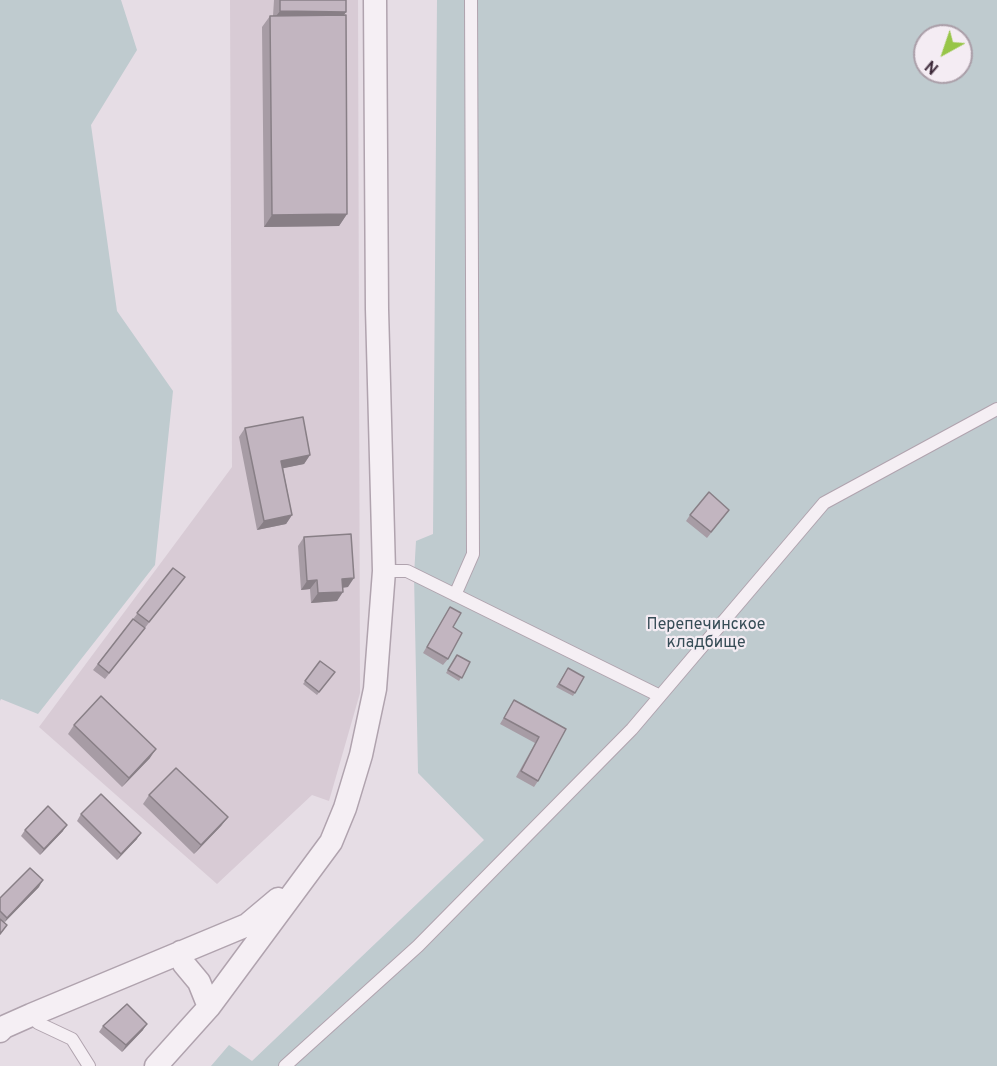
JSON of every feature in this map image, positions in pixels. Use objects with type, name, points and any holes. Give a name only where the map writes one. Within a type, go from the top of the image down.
[{"type":"street","points":[[156,1066],[209,1007],[331,842],[345,808],[361,755],[375,689],[384,571],[377,309],[375,0]]},
{"type":"street","points":[[0,1031],[31,1015],[247,925],[309,872]]},
{"type":"street","points":[[182,952],[184,964],[199,982],[209,1007]]},
{"type":"lane","points":[[455,595],[474,554],[471,0]]},
{"type":"lane","points":[[285,1066],[418,946],[632,729],[824,503],[997,409]]},
{"type":"lane","points":[[384,571],[407,571],[660,696]]},
{"type":"lane","points":[[31,1015],[38,1023],[72,1039],[89,1066]]},
{"type":"shaded area","points":[[230,0],[358,0],[360,693],[329,801],[312,795],[217,884],[39,727],[232,467]]},
{"type":"green space","points":[[0,0],[121,0],[137,50],[91,125],[117,311],[173,391],[155,565],[38,714],[1,699],[0,701]]},
{"type":"green space","name":"Перепечинское кладбище","points":[[437,0],[997,0],[997,1066],[211,1066],[229,1045],[252,1061],[484,840],[418,773],[414,575],[416,541],[433,534]]},
{"type":"building","points":[[280,0],[346,0],[346,12],[280,11]]},
{"type":"building","points":[[346,15],[347,214],[272,215],[270,16]]},
{"type":"building","points":[[303,417],[310,455],[281,461],[292,515],[264,521],[245,428]]},
{"type":"building","points":[[709,492],[729,510],[711,532],[690,515]]},
{"type":"building","points":[[351,534],[354,578],[342,579],[343,592],[318,593],[317,580],[307,581],[304,537]]},
{"type":"building","points":[[173,568],[185,577],[149,622],[137,613]]},
{"type":"building","points":[[450,607],[461,613],[453,627],[462,633],[448,659],[427,647]]},
{"type":"building","points":[[133,619],[145,628],[109,673],[98,664]]},
{"type":"building","points":[[457,655],[470,662],[462,678],[448,670]]},
{"type":"building","points":[[320,661],[335,672],[319,692],[305,681]]},
{"type":"building","points":[[568,668],[584,677],[575,693],[559,684]]},
{"type":"building","points":[[101,696],[156,749],[129,778],[74,725]]},
{"type":"building","points":[[514,700],[566,729],[538,781],[521,771],[539,737],[504,718]]},
{"type":"building","points":[[176,768],[228,817],[201,845],[149,795]]},
{"type":"building","points":[[101,794],[141,833],[121,854],[81,814]]},
{"type":"building","points":[[48,806],[67,825],[44,849],[25,830]]},
{"type":"building","points":[[30,868],[43,880],[7,918],[0,911],[0,898]]},
{"type":"building","points":[[0,919],[7,925],[0,934]]},
{"type":"building","points":[[127,1004],[147,1024],[126,1045],[103,1026]]}]
